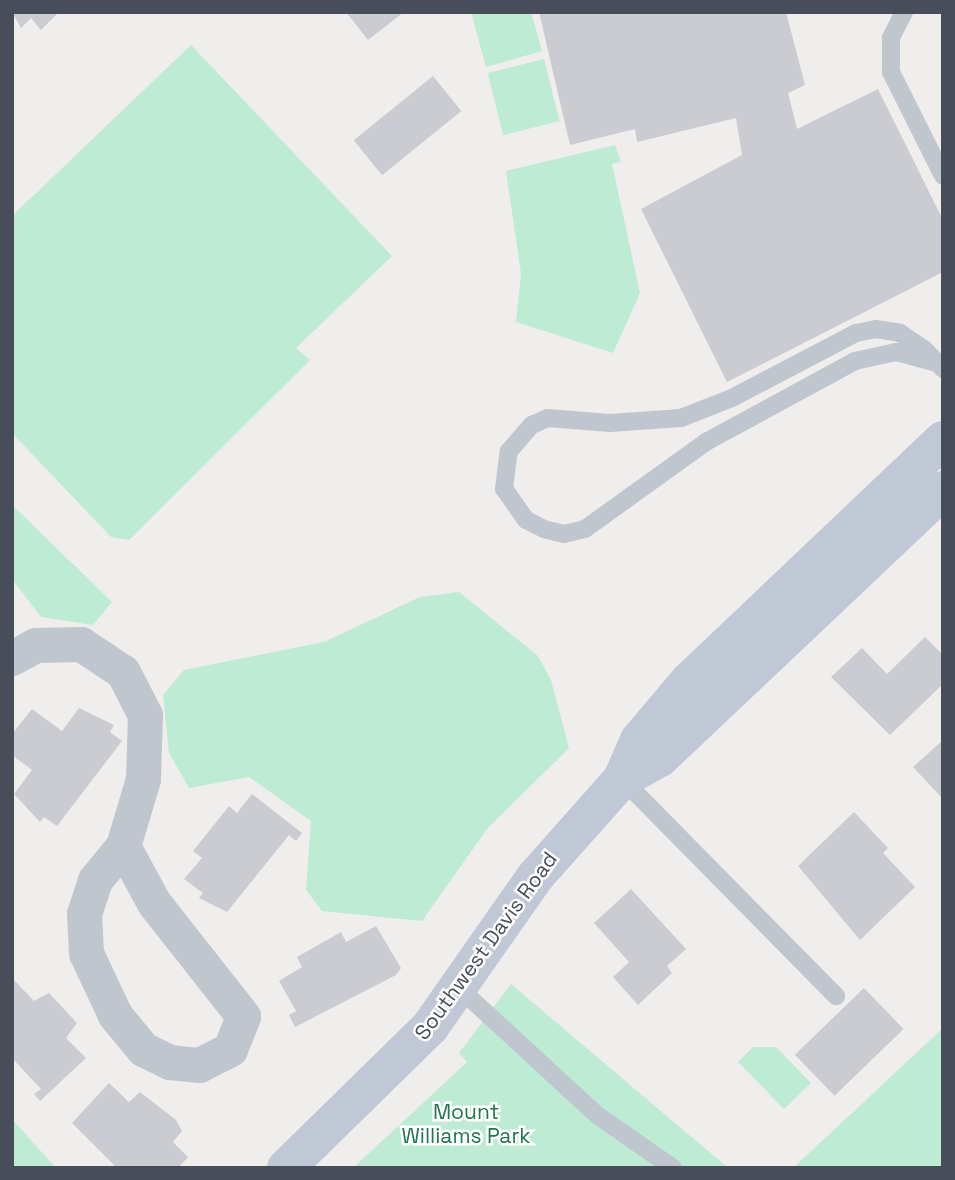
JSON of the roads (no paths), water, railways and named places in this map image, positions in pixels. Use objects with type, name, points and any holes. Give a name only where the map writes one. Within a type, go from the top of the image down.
[{"type":"street","name":"Southwest Davis Road","points":[[286,1168],[398,1062],[459,988],[535,877],[622,779],[639,740],[690,681],[943,440]]},
{"type":"street","name":"Southwest Davis Road","points":[[622,779],[660,758],[943,490]]},
{"type":"street","points":[[12,658],[35,645],[81,644],[122,672],[145,715],[143,779],[123,846],[91,891],[84,913],[86,953],[115,1015],[143,1049],[170,1062],[200,1065],[230,1049],[243,1016],[154,903],[123,846]]},
{"type":"lane","points":[[904,12],[891,38],[891,72],[943,176]]},
{"type":"lane","points":[[876,329],[900,333],[940,366],[896,352],[855,361],[706,442],[585,529],[564,534],[544,529],[526,520],[504,489],[509,452],[532,425],[548,418],[610,423],[681,418],[732,398],[856,333],[876,329]]},
{"type":"lane","points":[[622,779],[836,996]]},
{"type":"lane","points":[[459,988],[597,1115],[673,1168]]},
{"type":"park label","name":"Mount Williams Park","points":[[466,1124]]}]
